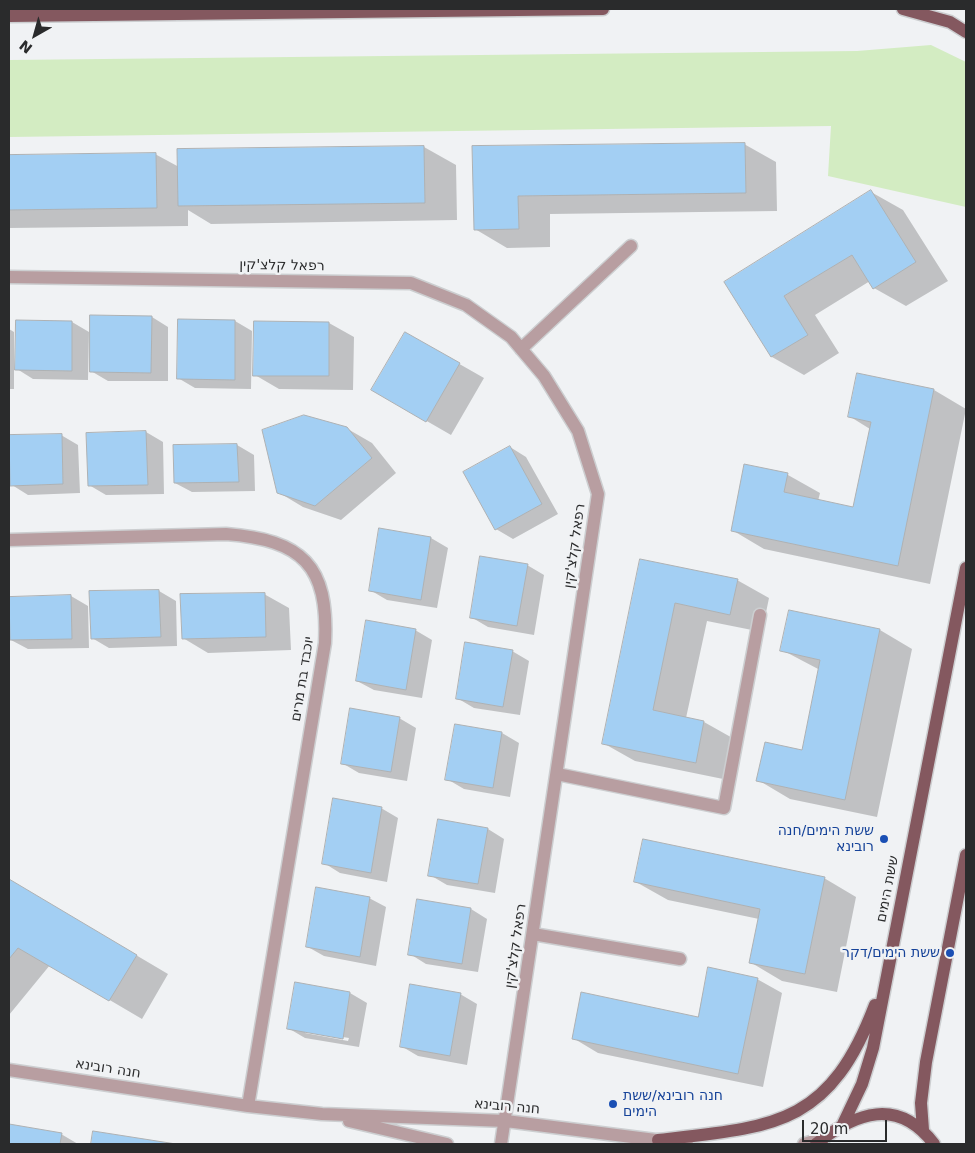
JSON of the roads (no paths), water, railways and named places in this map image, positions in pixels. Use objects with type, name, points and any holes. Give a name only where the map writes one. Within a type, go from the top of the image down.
[{"type":"main road","points":[[9,16],[603,9]]},
{"type":"main road","points":[[903,9],[950,22],[966,32]]},
{"type":"main road","name":"ששת הימים","points":[[843,1124],[862,1084],[873,1048],[966,568]]},
{"type":"main road","points":[[923,1130],[921,1103],[926,1062],[966,855]]},
{"type":"main road","points":[[658,1140],[739,1131],[776,1122],[808,1106],[830,1086],[862,1039],[887,974]]},
{"type":"main road","points":[[820,1141],[843,1124],[861,1116],[886,1115],[902,1118],[923,1130],[934,1144]]},
{"type":"street","points":[[521,349],[631,246]]},
{"type":"street","name":"רפאל קלצ'קין","points":[[9,277],[411,283],[466,305],[511,337],[544,376],[578,431],[598,494],[502,1144]]},
{"type":"street","name":"יוכבד בת מרים","points":[[9,540],[226,534],[257,537],[282,544],[308,562],[321,586],[327,614],[325,643],[248,1106]]},
{"type":"street","points":[[557,774],[724,808],[760,615]]},
{"type":"street","points":[[534,934],[680,959]]},
{"type":"street","name":"חנה רובינא","points":[[9,1070],[248,1106],[322,1114],[506,1120],[688,1144]]},
{"type":"street","name":"חנה רובינא","points":[[322,1114],[447,1144]]},
{"type":"street","points":[[804,1144],[820,1141]]},
{"type":"place","name":"ששת הימים/חנה רובינא","points":[[884,839]]},
{"type":"place","name":"ששת הימים/דקר","points":[[950,953]]},
{"type":"place","name":"חנה רובינא/ששת הימים","points":[[613,1104]]}]
